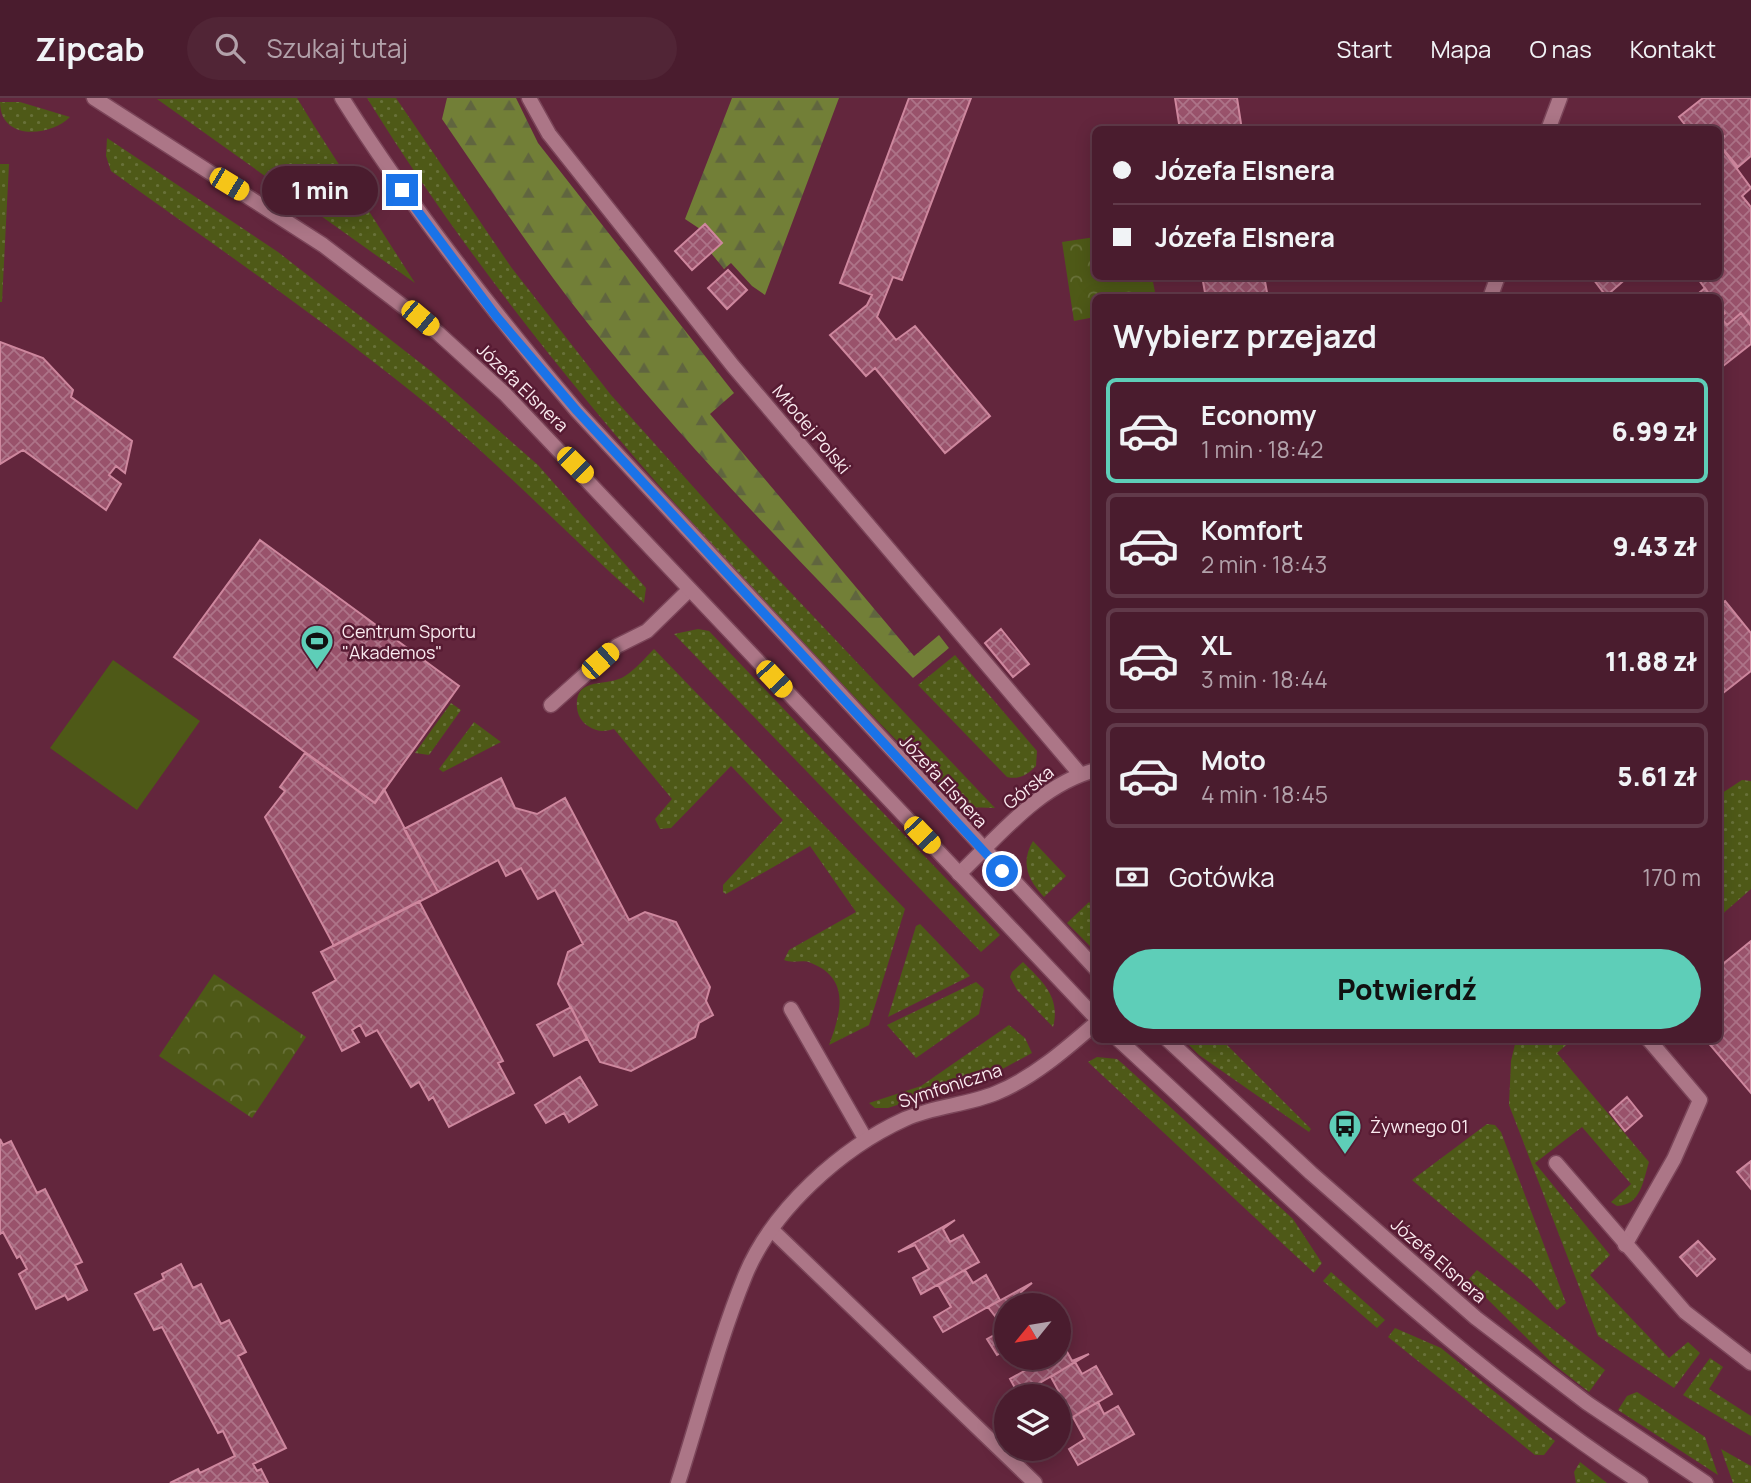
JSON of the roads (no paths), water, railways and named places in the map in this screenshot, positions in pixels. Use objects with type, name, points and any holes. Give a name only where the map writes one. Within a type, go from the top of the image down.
[{"type":"street","name":"Józefa Elsnera","points":[[94,98],[296,226],[429,326],[505,394],[1092,1013]]},
{"type":"street","name":"Józefa Elsnera","points":[[342,98],[431,231],[514,337],[634,474],[1092,965]]},
{"type":"street","name":"Młodej Polski","points":[[529,98],[549,134],[733,366],[1080,774]]},
{"type":"street","points":[[1550,126],[1560,98]]},
{"type":"street","points":[[551,705],[617,646],[647,631],[689,590]]},
{"type":"street","name":"Górska","points":[[959,874],[1050,789],[1092,771]]},
{"type":"street","points":[[791,1009],[866,1140]]},
{"type":"street","name":"Symfoniczna","points":[[678,1483],[745,1274],[772,1230],[805,1188],[866,1140],[932,1109],[995,1094],[1020,1082],[1092,1026]]},
{"type":"street","points":[[1122,1043],[1471,1357],[1568,1433],[1641,1483]]},
{"type":"street","name":"Józefa Elsnera","points":[[1171,1043],[1311,1173],[1476,1318],[1595,1409],[1706,1483]]},
{"type":"street","points":[[1625,1245],[1674,1158],[1700,1100],[1652,1043]]},
{"type":"street","points":[[1556,1163],[1685,1312],[1751,1363]]},
{"type":"street","points":[[772,1230],[1035,1483]]},
{"type":"place","name":"Centrum Sportu \"Akademos\"","points":[[317,671]]},
{"type":"place","name":"Żywnego 01","points":[[1345,1156]]}]
